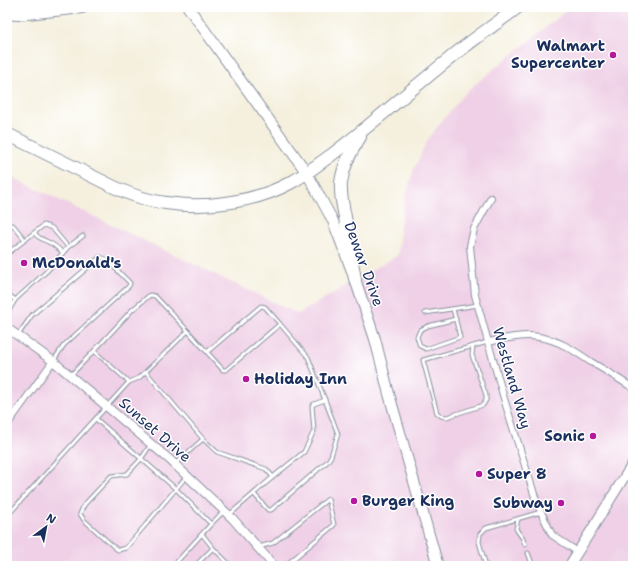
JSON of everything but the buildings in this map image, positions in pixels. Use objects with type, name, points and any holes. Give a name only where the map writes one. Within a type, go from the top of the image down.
[{"type":"highway","points":[[7,13],[18,14],[82,7]]},
{"type":"highway","points":[[7,134],[126,193],[150,200],[191,205],[217,204],[248,199],[266,194],[307,173],[366,128],[449,59],[518,7]]},
{"type":"highway","points":[[354,279],[345,215],[341,198],[341,183],[344,167],[350,152],[366,128]]},
{"type":"main road","name":"Dewar Drive","points":[[188,7],[307,173],[333,220],[374,339],[388,394],[438,566]]},
{"type":"main road","points":[[569,566],[633,463]]},
{"type":"street","name":"Westland Way","points":[[490,198],[474,229],[470,246],[475,295],[532,489],[541,512],[552,534],[578,552]]},
{"type":"street","name":"Sunset Drive","points":[[7,328],[53,361],[174,464],[226,513],[274,566]]},
{"type":"street","points":[[488,342],[526,336],[552,340],[567,346],[633,388]]},
{"type":"street","points":[[7,425],[53,361]]},
{"type":"lane","points":[[7,228],[10,225],[13,225],[25,240]]},
{"type":"lane","points":[[7,254],[44,225],[52,228],[68,247]]},
{"type":"lane","points":[[34,233],[37,237],[56,246],[63,253]]},
{"type":"lane","points":[[7,314],[15,300],[47,271],[68,247],[83,236]]},
{"type":"lane","points":[[17,336],[32,315],[100,257],[106,259],[130,283],[129,286],[64,345],[53,361]]},
{"type":"lane","points":[[7,293],[15,300]]},
{"type":"lane","points":[[70,376],[132,310],[150,295],[155,296],[223,370],[226,370],[280,324]]},
{"type":"lane","points":[[425,313],[478,305]]},
{"type":"lane","points":[[207,352],[262,306],[265,307],[308,357],[338,434],[328,461],[271,510],[268,510],[254,494]]},
{"type":"lane","points":[[453,309],[456,319],[460,337],[426,349],[422,347],[417,337],[420,330],[428,326],[456,319]]},
{"type":"lane","points":[[7,516],[129,382],[139,378],[146,372],[188,331]]},
{"type":"lane","points":[[473,346],[472,355],[486,395],[486,400],[483,405],[447,417],[441,416],[438,413],[423,360],[473,346],[488,342]]},
{"type":"lane","points":[[94,351],[129,382]]},
{"type":"lane","points":[[146,372],[203,439],[217,452],[266,470],[273,477]]},
{"type":"lane","points":[[173,566],[211,524],[254,494],[304,452],[314,431],[312,406],[325,400]]},
{"type":"lane","points":[[96,419],[176,489],[211,524]]},
{"type":"lane","points":[[174,464],[203,439]]},
{"type":"lane","points":[[151,444],[141,459],[127,474],[111,476],[85,504],[80,514],[84,520],[115,548],[118,550],[126,548],[187,476]]},
{"type":"lane","points":[[258,547],[273,543],[328,499],[334,525],[285,566]]},
{"type":"lane","points":[[486,566],[479,542],[480,534],[486,528],[541,512]]},
{"type":"lane","points":[[518,519],[516,529],[525,545]]},
{"type":"lane","points":[[202,534],[213,548],[231,566]]},
{"type":"lane","points":[[195,566],[213,548]]},
{"type":"lane","points":[[528,554],[533,566]]},
{"type":"shaded area","points":[[571,7],[633,7],[633,566],[7,566],[7,487],[10,482],[7,476],[7,175],[298,314],[398,255],[400,227],[405,199],[414,169],[427,141],[468,90]]},
{"type":"place","name":"Walmart Supercenter","points":[[613,55]]},
{"type":"place","name":"McDonald's","points":[[24,263]]},
{"type":"place","name":"Holiday Inn","points":[[246,379]]},
{"type":"place","name":"Sonic","points":[[593,436]]},
{"type":"place","name":"Super 8","points":[[479,474]]},
{"type":"place","name":"Burger King","points":[[354,501]]},
{"type":"place","name":"Subway","points":[[561,503]]}]
